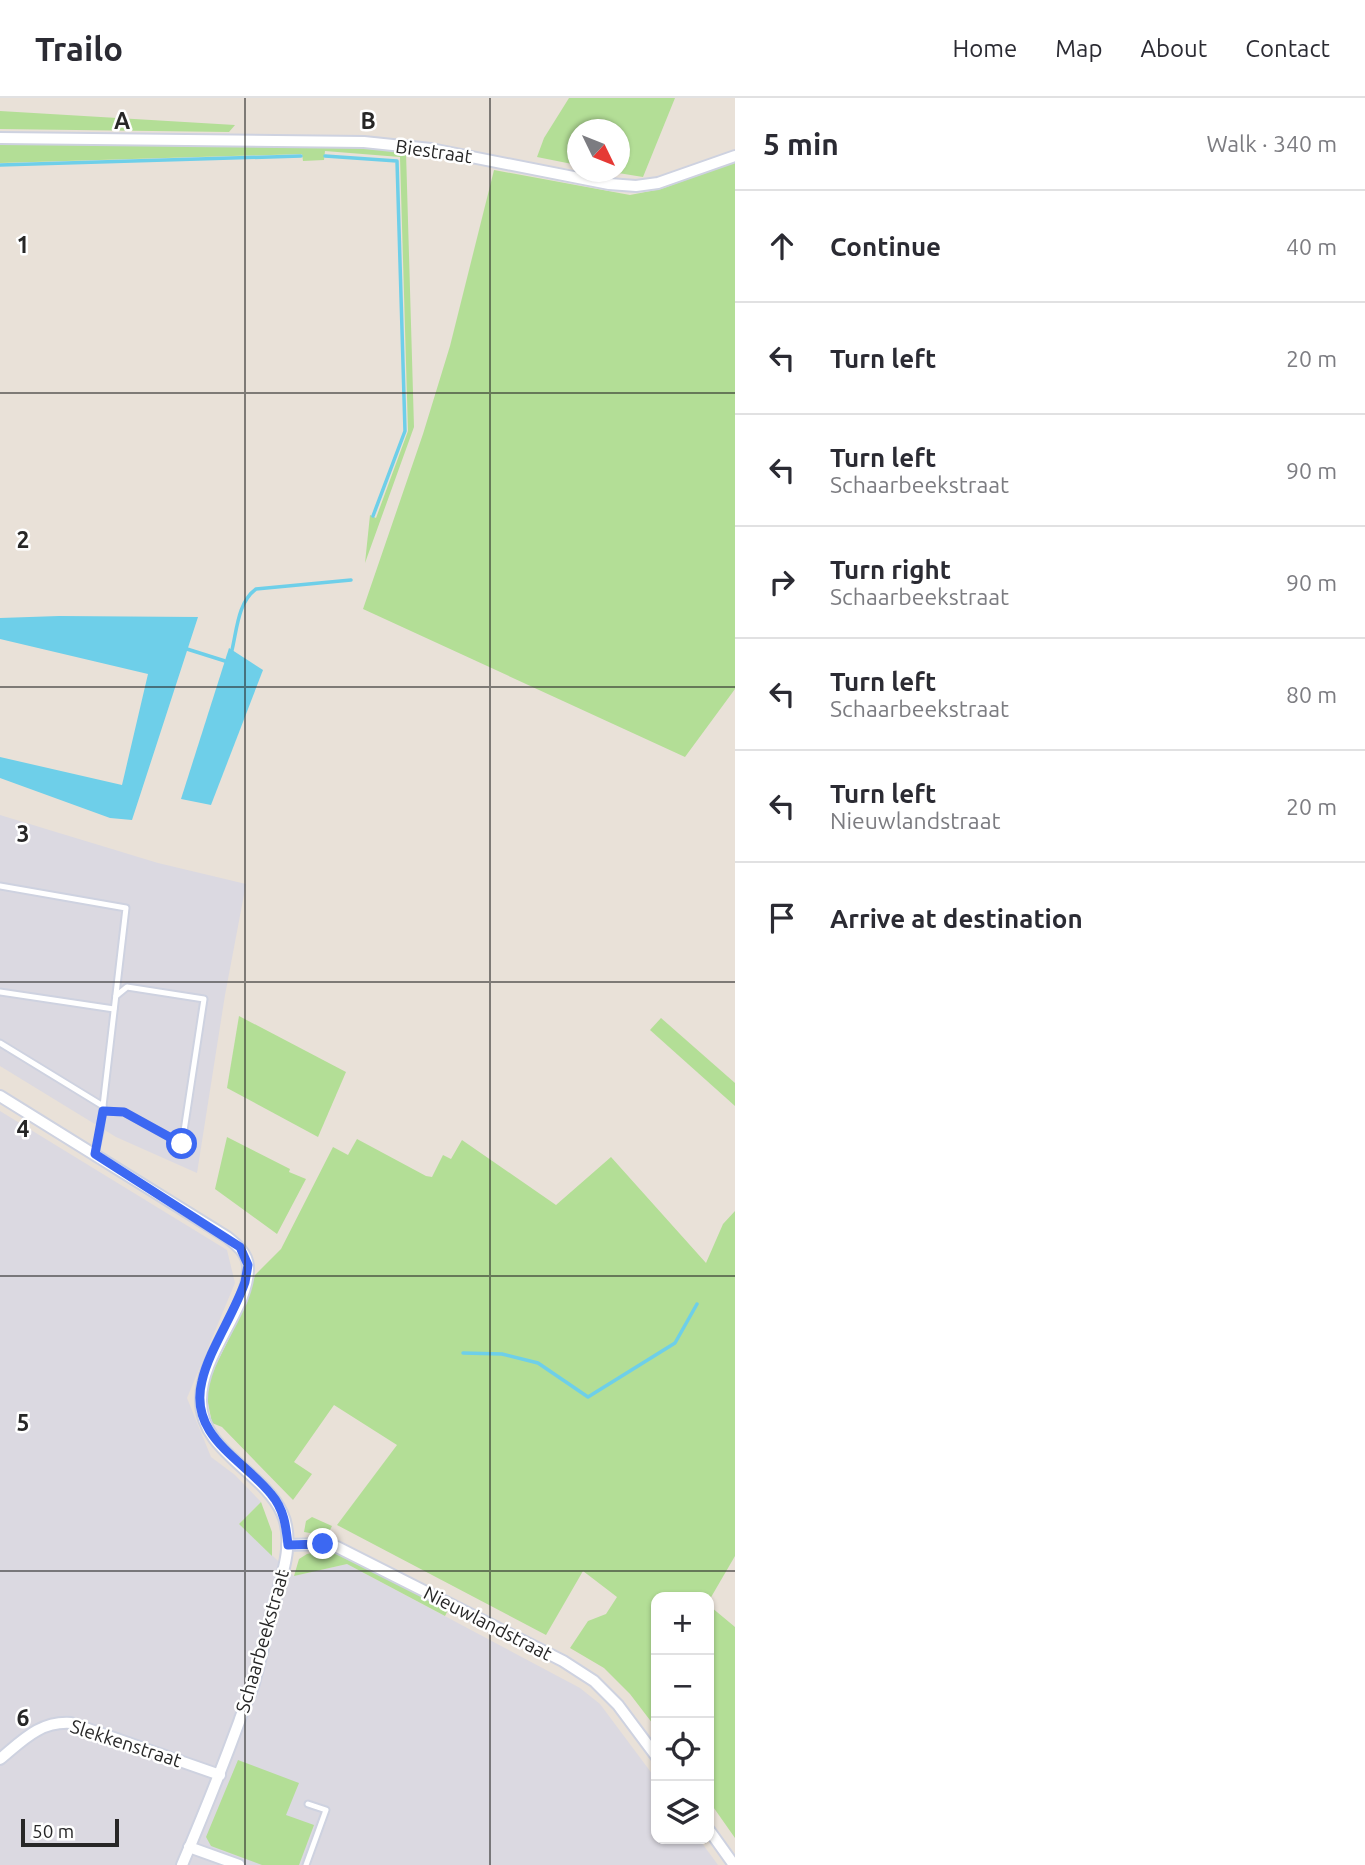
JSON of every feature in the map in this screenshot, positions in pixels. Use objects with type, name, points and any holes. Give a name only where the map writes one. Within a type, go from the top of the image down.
[{"type":"street","name":"Biestraat","points":[[0,138],[365,142],[431,149],[609,184],[636,186],[658,183],[735,156]]},
{"type":"street","name":"Schaarbeekstraat","points":[[0,1096],[240,1247],[248,1265],[237,1304],[201,1383],[201,1404],[204,1419],[218,1443],[271,1494],[286,1521],[288,1545],[253,1685],[220,1775],[182,1865]]},
{"type":"street","name":"Nieuwlandstraat","points":[[288,1545],[337,1546],[563,1661],[594,1681],[618,1705],[651,1749]]},
{"type":"street","name":"Slekkenstraat","points":[[0,1759],[40,1727],[56,1722],[71,1723],[220,1775]]},
{"type":"street","points":[[714,1837],[734,1865]]},
{"type":"street","points":[[189,1847],[239,1865]]},
{"type":"lane","points":[[0,886],[126,908],[103,1108],[95,1154]]},
{"type":"lane","points":[[0,1043],[103,1108],[124,1112],[182,1144],[204,999],[127,986],[116,996]]},
{"type":"lane","points":[[0,992],[114,1009]]},
{"type":"lane","points":[[306,1865],[326,1810],[308,1804]]},
{"type":"shaded area","points":[[0,815],[158,863],[246,884],[225,995],[197,1173],[116,1137],[0,1066]]},
{"type":"shaded area","points":[[0,1111],[227,1250],[235,1283],[187,1398],[211,1457],[235,1475],[261,1502],[239,1524],[294,1576],[347,1564],[580,1688],[600,1704],[651,1772],[651,1844],[703,1844],[718,1865],[0,1865]]},
{"type":"green space","points":[[569,98],[675,98],[643,177],[630,175],[630,119],[567,119],[567,163],[537,157],[544,138]]},
{"type":"green space","points":[[0,111],[235,125],[229,132],[0,129]]},
{"type":"green space","points":[[0,144],[366,146],[406,152],[414,427],[365,563],[370,515],[376,518],[408,431],[400,157],[325,151],[324,160],[303,161],[302,154],[0,163]]},
{"type":"green space","points":[[735,162],[735,689],[685,757],[363,609],[450,346],[494,170],[630,195],[661,189]]},
{"type":"green space","points":[[239,1016],[346,1072],[318,1137],[227,1088]]},
{"type":"green space","points":[[661,1018],[735,1083],[735,1106],[650,1030]]},
{"type":"green space","points":[[227,1137],[306,1179],[277,1234],[215,1189]]},
{"type":"green space","points":[[357,1139],[432,1177],[443,1155],[451,1159],[462,1140],[556,1205],[611,1157],[706,1263],[723,1224],[735,1211],[735,1556],[714,1592],[651,1592],[651,1721],[630,1694],[604,1668],[570,1648],[588,1621],[606,1614],[617,1597],[583,1571],[546,1635],[337,1525],[397,1445],[334,1405],[294,1462],[312,1474],[293,1500],[222,1427],[212,1423],[208,1381],[247,1302],[255,1275],[281,1249],[333,1147],[348,1155]]},
{"type":"green space","points":[[261,1502],[272,1532],[272,1556],[239,1524]]},
{"type":"green space","points":[[312,1517],[332,1526],[327,1536],[304,1532],[306,1521]]},
{"type":"green space","points":[[317,1552],[333,1553],[347,1558],[448,1610],[445,1616],[347,1564],[294,1576],[299,1559]]},
{"type":"green space","points":[[714,1610],[735,1627],[735,1838],[714,1808]]},
{"type":"green space","points":[[238,1760],[299,1783],[286,1815],[314,1825],[299,1865],[262,1865],[211,1846],[206,1837]]},
{"type":"water","points":[[198,617],[132,820],[110,818],[0,778],[0,757],[122,785],[148,674],[0,639],[0,618]]},
{"type":"water","points":[[229,648],[263,670],[211,805],[181,799]]},
{"type":"waterway","points":[[0,165],[301,156]]},
{"type":"waterway","points":[[325,156],[397,161],[405,431],[373,516]]},
{"type":"waterway","points":[[232,650],[242,608],[256,589],[351,580]]},
{"type":"waterway","points":[[187,649],[225,661]]},
{"type":"waterway","points":[[463,1353],[502,1354],[538,1363],[588,1397],[675,1343],[697,1304]]},
{"type":"route","points":[[182,1144],[124,1112],[103,1111],[95,1154],[240,1247],[248,1265],[245,1282],[201,1383],[204,1419],[218,1443],[271,1494],[286,1521],[288,1545],[323,1544]]}]
